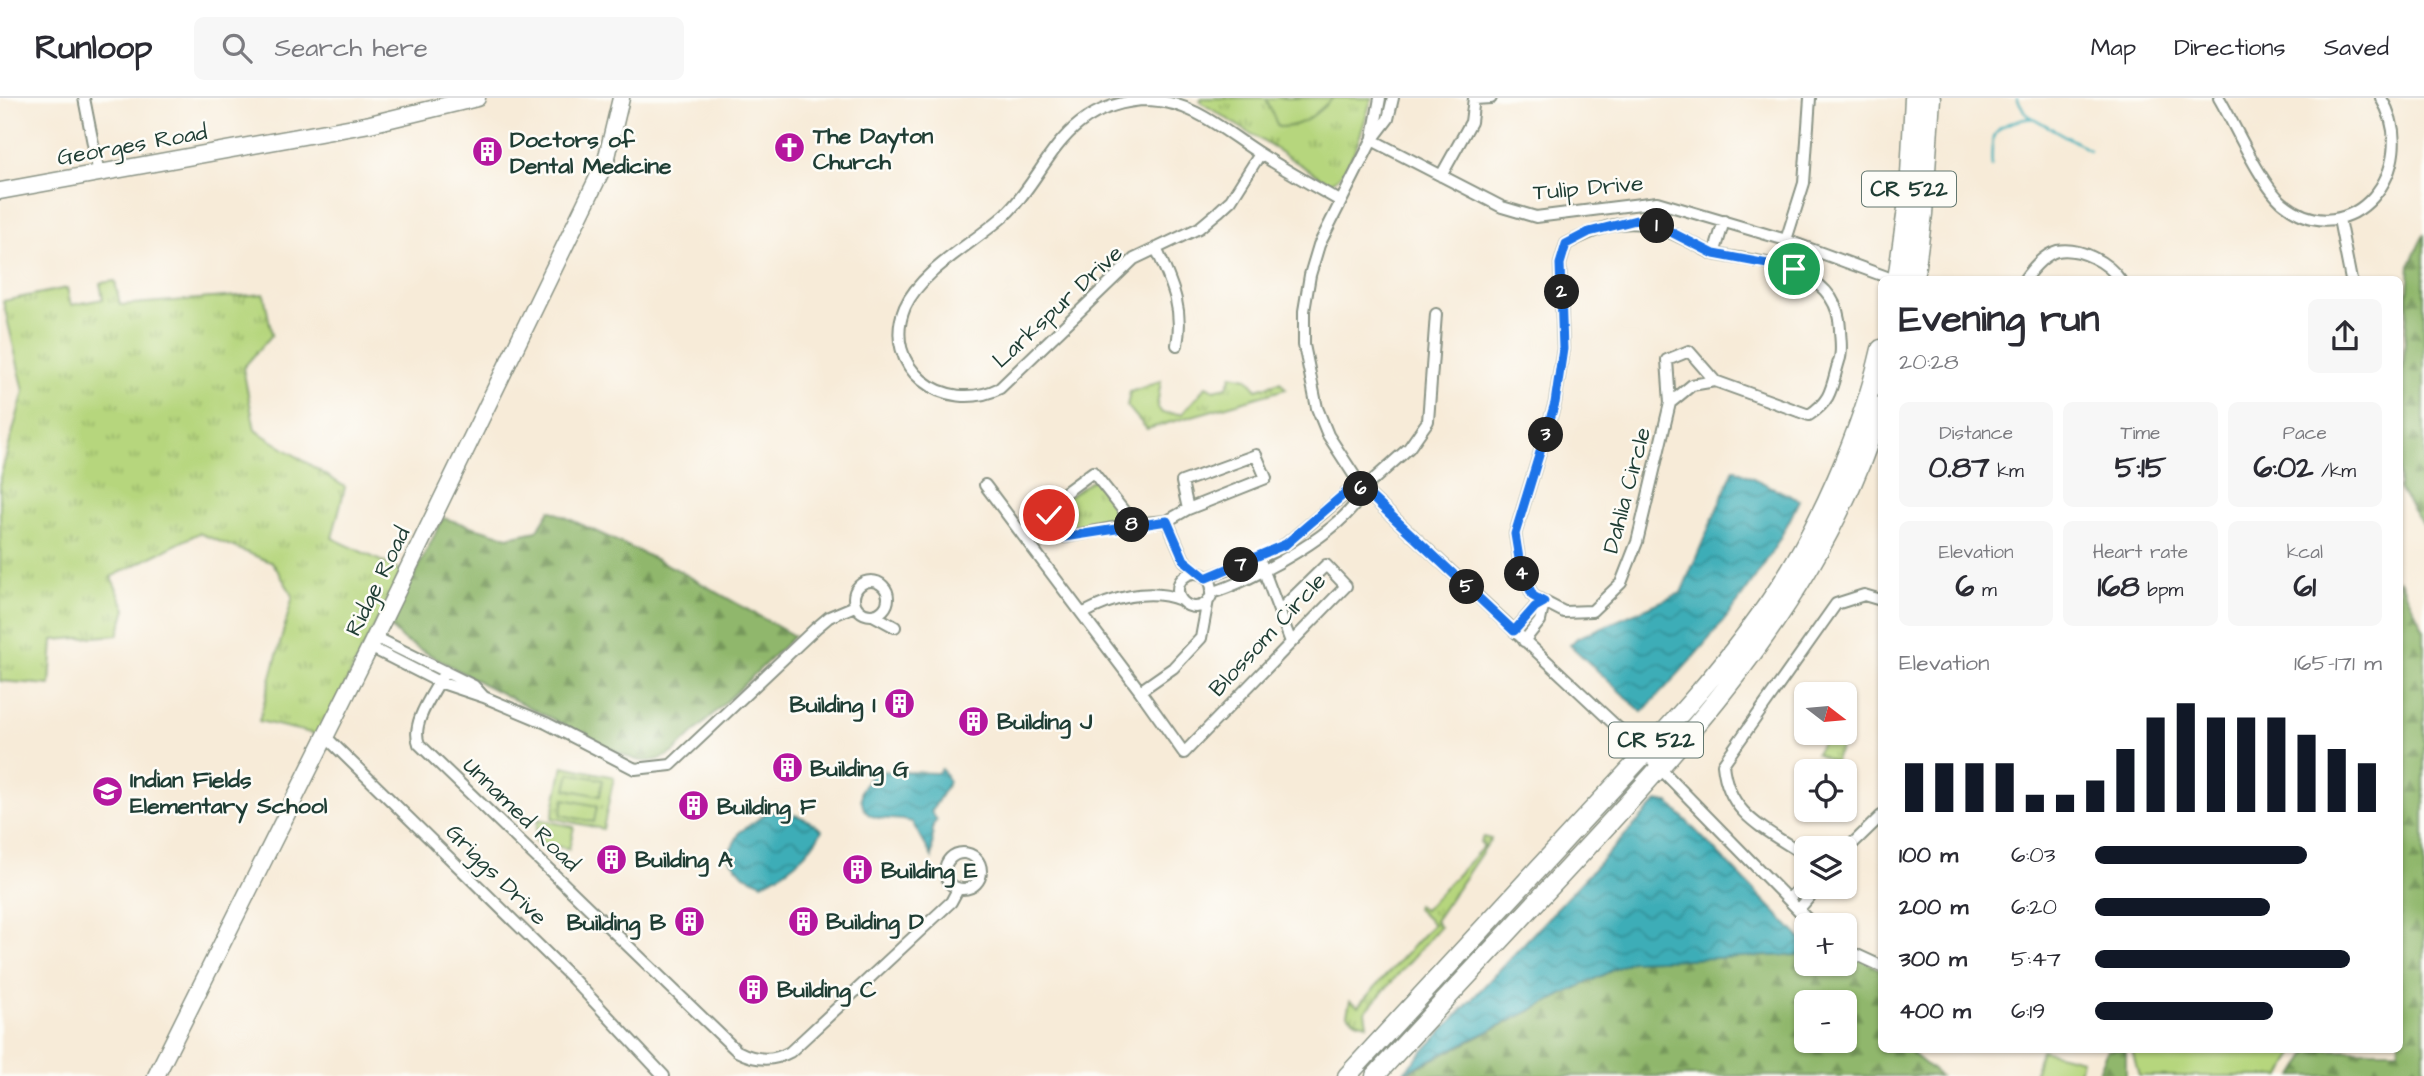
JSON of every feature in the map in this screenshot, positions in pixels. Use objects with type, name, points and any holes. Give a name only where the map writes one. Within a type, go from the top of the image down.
[{"type":"main road","name":"CR 522","points":[[1897,276],[1909,194],[1914,98]]},
{"type":"main road","name":"CR 522","points":[[1915,276],[1923,214],[1931,98]]},
{"type":"main road","name":"CR 522","points":[[1347,1076],[1645,753],[1713,676],[1772,599],[1807,537],[1843,461],[1878,364]]},
{"type":"main road","name":"CR 522","points":[[1375,1076],[1660,769],[1741,673],[1782,612],[1838,517],[1878,414]]},
{"type":"street","points":[[84,98],[99,174]]},
{"type":"street","name":"Georges Road","points":[[0,191],[370,124],[477,98]]},
{"type":"street","name":"Ridge Road","points":[[156,1076],[372,642],[606,161],[621,98]]},
{"type":"street","points":[[1372,140],[1380,98]]},
{"type":"street","points":[[1393,98],[1388,119],[1372,140],[1319,245],[1310,275],[1304,345],[1317,408],[1340,456],[1363,489],[1645,753],[1803,913]]},
{"type":"street","points":[[1441,176],[1471,122],[1474,98],[1491,98]]},
{"type":"street","points":[[1786,240],[1804,183],[1810,98]]},
{"type":"street","points":[[2220,98],[2268,185],[2281,201],[2302,215],[2339,219],[2378,200],[2396,179],[2403,149],[2401,128],[2381,98]]},
{"type":"street","name":"Larkspur Drive","points":[[1261,154],[1231,200],[1218,212],[1199,228],[1134,259],[1019,372],[989,394],[949,396],[925,383],[908,361],[900,333],[901,320],[913,292],[1006,213],[1070,131],[1088,118],[1127,102],[1169,102],[1200,113],[1261,154],[1340,201]]},
{"type":"street","name":"Tulip Drive","points":[[1372,140],[1502,207],[1535,217],[1657,202],[1786,240],[1885,276]]},
{"type":"street","points":[[2339,219],[2350,276]]},
{"type":"street","points":[[1544,602],[1533,596],[1521,571],[1515,534],[1555,403],[1563,349],[1560,264],[1566,244],[1589,232],[1636,220],[1663,228],[1714,254],[1794,269],[1822,285],[1840,314],[1841,356],[1826,403],[1809,415],[1716,381],[1689,351],[1667,360],[1670,403]]},
{"type":"street","points":[[1714,254],[1724,221]]},
{"type":"street","points":[[1156,247],[1178,296],[1180,328],[1177,345]]},
{"type":"street","points":[[2027,276],[2035,265],[2057,251],[2089,255],[2113,270],[2117,276]]},
{"type":"street","points":[[1363,489],[1409,448],[1428,421],[1436,314]]},
{"type":"street","name":"Dahlia Circle","points":[[1544,602],[1564,612],[1592,611],[1621,583],[1637,542],[1670,403],[1692,385],[1716,381]]},
{"type":"street","points":[[1133,524],[1093,472],[1044,508],[1065,537],[1133,524],[1167,521],[1188,509],[1266,478],[1256,455],[1182,482],[1188,509]]},
{"type":"street","name":"Blossom Circle","points":[[985,485],[1184,753],[1346,586],[1326,565],[1279,611],[1259,558]]},
{"type":"street","name":"Blossom Circle","points":[[1163,593],[1181,581],[1259,558],[1286,544],[1350,489],[1363,489],[1360,502],[1318,539],[1264,571],[1210,596],[1193,607]]},
{"type":"street","name":"Blossom Circle","points":[[1140,691],[1173,668],[1201,638],[1210,596],[1202,575],[1184,560],[1167,521]]},
{"type":"street","points":[[1025,537],[1046,524],[1057,528]]},
{"type":"street","points":[[1181,600],[1184,560]]},
{"type":"street","points":[[873,615],[885,608],[888,599],[886,591],[877,582],[860,585],[855,593],[855,606],[895,627]]},
{"type":"street","points":[[1082,614],[1107,600],[1163,593],[1193,607],[1205,621]]},
{"type":"street","points":[[1794,848],[1737,808],[1725,786],[1723,764],[1836,604],[1864,595],[1878,599]]},
{"type":"street","points":[[1514,631],[1535,607],[1544,602]]},
{"type":"street","points":[[1524,640],[1540,621],[1544,602]]},
{"type":"street","points":[[372,642],[484,697],[546,723],[635,769],[660,768],[671,765],[682,756],[829,617],[855,606]]},
{"type":"street","points":[[1279,611],[1291,642]]},
{"type":"street","name":"Unnamed Road","points":[[442,677],[418,724],[415,734],[419,744],[737,1051],[750,1058],[773,1058],[790,1052],[951,902],[958,888]]},
{"type":"street","name":"Griggs Drive","points":[[325,736],[571,977],[664,1076]]},
{"type":"street","points":[[1857,839],[1878,819]]},
{"type":"street","points":[[1789,899],[1794,893]]},
{"type":"street","points":[[1799,909],[1808,899]]},
{"type":"street","points":[[1857,955],[1878,966]]},
{"type":"green space","points":[[1202,98],[1372,98],[1351,158],[1345,169],[1330,183],[1200,102]]},
{"type":"green space","points":[[1266,98],[1333,98],[1301,122],[1278,127]]},
{"type":"green space","points":[[2424,234],[2424,527],[2403,495],[2403,369],[2410,264]]},
{"type":"green space","points":[[115,281],[120,305],[264,294],[272,335],[243,368],[255,430],[345,487],[332,538],[402,571],[320,735],[259,721],[293,596],[273,563],[199,533],[111,577],[126,609],[118,635],[53,640],[50,685],[0,681],[0,478],[24,391],[3,301],[67,288],[71,305],[103,299],[100,283]]},
{"type":"green space","points":[[1232,375],[1247,378],[1257,389],[1280,382],[1286,389],[1147,429],[1127,406],[1130,392],[1161,381],[1157,406],[1162,413],[1182,414],[1206,386],[1214,390],[1227,387]]},
{"type":"green space","points":[[1094,479],[1124,520],[1067,533],[1052,508]]},
{"type":"green space","points":[[550,510],[674,568],[794,636],[674,752],[657,760],[646,761],[628,757],[483,684],[403,640],[389,626],[443,518],[508,537],[537,531]]},
{"type":"green space","points":[[2403,587],[2424,630],[2424,1076],[2294,1076],[2308,1053],[2403,1053]]},
{"type":"green space","points":[[1820,746],[1842,746],[1835,759],[1828,759],[1816,753]]},
{"type":"green space","points":[[563,766],[614,777],[603,829],[552,818]]},
{"type":"green space","points":[[570,773],[603,780],[600,796],[566,789]]},
{"type":"green space","points":[[564,799],[597,806],[594,822],[561,815]]},
{"type":"green space","points":[[538,819],[574,827],[569,849],[534,841]]},
{"type":"green space","points":[[1483,837],[1491,839],[1435,921],[1440,927],[1365,1012],[1367,1024],[1356,1021],[1347,1014],[1350,1001],[1358,1006],[1433,924],[1416,908],[1417,905],[1424,910],[1484,846],[1480,842]]},
{"type":"green space","points":[[1794,955],[1794,976],[1857,976],[1857,956],[1878,969],[1878,1053],[1912,1053],[1940,1076],[1400,1076],[1631,961]]},
{"type":"green space","points":[[2040,1053],[2053,1053],[2082,1060],[2078,1076],[2034,1075]]},
{"type":"green space","points":[[2107,1053],[2126,1053],[2126,1076],[2097,1076]]},
{"type":"green space","points":[[2133,1053],[2294,1053],[2282,1076],[2139,1076]]},
{"type":"water","points":[[1734,469],[1799,500],[1785,529],[1750,585],[1709,639],[1642,712],[1570,645],[1577,638],[1681,593]]},
{"type":"water","points":[[942,769],[949,782],[931,812],[937,820],[933,825],[932,857],[912,822],[870,815],[862,802],[861,790],[872,775],[882,771],[937,773]]},
{"type":"water","points":[[1657,801],[1669,803],[1794,932],[1794,955],[1631,961],[1403,1073]]},
{"type":"water","points":[[768,812],[797,816],[822,830],[811,847],[796,862],[762,883],[744,875],[727,856],[740,832]]},
{"type":"waterway","points":[[2017,98],[2026,114],[2090,150]]},
{"type":"waterway","points":[[1992,166],[1992,144],[1998,130],[2011,122],[2033,118]]},
{"type":"place","name":"The Dayton Church","points":[[790,148]]},
{"type":"place","name":"Doctors of Dental Medicine","points":[[487,152]]},
{"type":"place","name":"Building I","points":[[899,704]]},
{"type":"place","name":"Building J","points":[[974,721]]},
{"type":"place","name":"Building G","points":[[787,768]]},
{"type":"place","name":"Indian Fields Elementary School","points":[[107,792]]},
{"type":"place","name":"Building F","points":[[694,806]]},
{"type":"place","name":"Building A","points":[[612,859]]},
{"type":"place","name":"Building E","points":[[858,870]]},
{"type":"place","name":"Building D","points":[[803,921]]},
{"type":"place","name":"Building B","points":[[689,922]]},
{"type":"place","name":"Building C","points":[[754,989]]},
{"type":"route","points":[[1049,515],[1065,537],[1133,524],[1167,521],[1184,560],[1206,578],[1286,544],[1350,489],[1363,489],[1514,631],[1535,607],[1544,602],[1533,596],[1521,571],[1515,534],[1531,489],[1555,403],[1563,349],[1560,264],[1566,244],[1589,232],[1636,220],[1663,228],[1714,254],[1794,269]]}]
